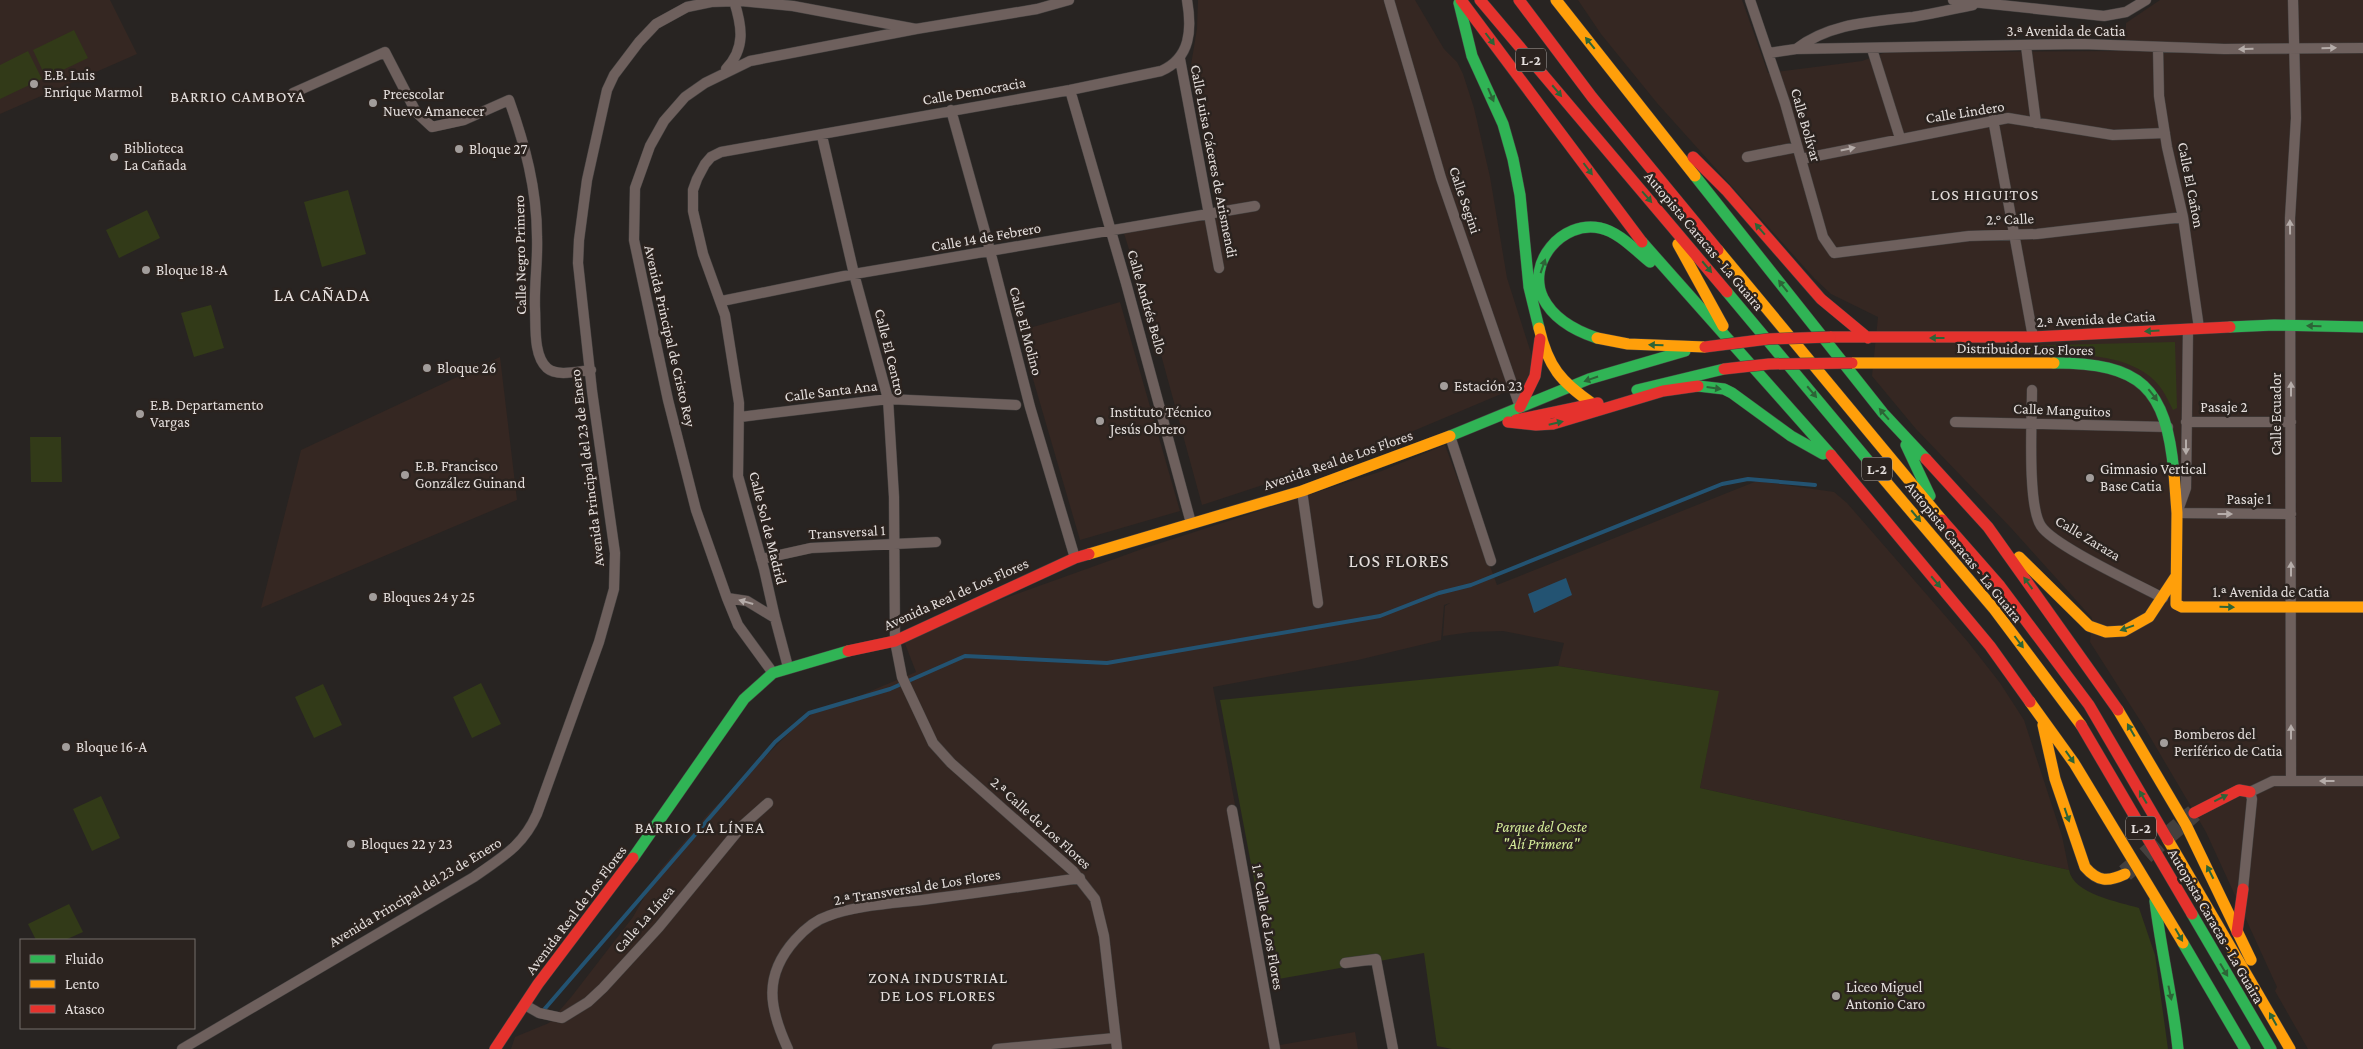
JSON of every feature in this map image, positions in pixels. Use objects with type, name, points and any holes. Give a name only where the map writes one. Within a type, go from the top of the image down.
[{"type":"main road","points":[[1460,0],[1472,56],[1503,124],[1513,159],[1520,195],[1529,287],[1540,338],[1554,370],[1568,387],[1593,404]]},
{"type":"main road","name":"L-2","points":[[1460,0],[1655,258],[1838,463],[1990,646],[2074,763],[2154,893],[2245,1049]]},
{"type":"main road","name":"Autopista Caracas - La Guaira","points":[[1480,0],[1994,609],[2038,667],[2082,728],[2271,1049]]},
{"type":"main road","name":"Autopista Caracas - La Guaira","points":[[1519,0],[1592,97],[1942,519],[2000,586],[2089,706],[2290,1049]]},
{"type":"main road","name":"Autopista Caracas - La Guaira","points":[[1556,0],[1897,428],[1988,527],[2121,714],[2186,826],[2220,893],[2254,966],[2256,990]]},
{"type":"main road","points":[[1632,95],[1726,190],[1821,299],[1868,338]]},
{"type":"main road","name":"L-2","points":[[1664,216],[1738,353]]},
{"type":"main road","points":[[1686,294],[1616,236],[1602,228],[1588,226],[1564,233],[1554,242],[1542,264],[1539,276],[1540,289],[1550,308],[1565,324],[1587,336],[1637,344],[1705,347]]},
{"type":"main road","name":"2.ª Avenida de Catia","points":[[1830,337],[2033,337],[2194,328],[2363,327]]},
{"type":"main road","name":"Avenida Real de Los Flores","points":[[497,1047],[538,984],[659,824],[744,699],[763,680],[774,673],[788,667],[895,640],[1076,558],[1302,490],[1450,436],[1568,387],[1653,359],[1705,347],[1768,339],[1830,337]]},
{"type":"main road","points":[[1520,407],[1535,376],[1540,338]]},
{"type":"main road","name":"Avenida Real de Los Flores","points":[[1473,425],[1508,422],[1593,404],[1660,383],[1724,369],[1769,364],[1852,363]]},
{"type":"main road","name":"Distribuidor Los Flores","points":[[1852,363],[2076,363],[2101,366],[2130,374],[2144,384],[2158,401],[2168,427],[2176,514],[2175,600],[2178,605]]},
{"type":"main road","points":[[1508,422],[1537,426],[1555,424],[1649,396],[1682,389],[1715,387],[1741,399],[1789,434],[1838,463]]},
{"type":"main road","name":"L-2","points":[[1897,428],[1942,519]]},
{"type":"main road","points":[[1988,527],[2098,632],[2111,634],[2136,625],[2154,612],[2176,576]]},
{"type":"main road","name":"1.ª Avenida de Catia","points":[[2178,605],[2363,607]]},
{"type":"main road","points":[[2042,717],[2054,779],[2085,867],[2093,877],[2101,881],[2113,880],[2125,874]]},
{"type":"main road","points":[[2194,813],[2239,790],[2250,792]]},
{"type":"main road","name":"L-2","points":[[2146,881],[2199,928]]},
{"type":"main road","points":[[2220,893],[2228,895],[2243,889],[2237,932]]},
{"type":"main road","points":[[2154,893],[2161,947],[2175,1018],[2178,1049]]},
{"type":"street","name":"Avenida Principal de Cristo Rey","points":[[774,673],[738,625],[727,598],[696,510],[668,400],[634,240],[635,188],[655,135],[674,107],[685,97],[722,73],[750,61],[916,29],[1037,9],[1069,0]]},
{"type":"street","points":[[1180,59],[1188,40],[1187,0]]},
{"type":"street","name":"Calle Segini","points":[[1389,0],[1441,178],[1520,407]]},
{"type":"street","name":"Calle Bolívar","points":[[1750,0],[1769,53],[1823,237],[1831,251],[1837,253]]},
{"type":"street","points":[[1953,0],[2104,16],[2126,12],[2146,0]]},
{"type":"street","name":"Calle Ecuador","points":[[2290,781],[2292,326],[2290,218],[2296,151],[2293,0]]},
{"type":"street","name":"Avenida Principal del 23 de Enero","points":[[182,1049],[474,876],[514,849],[530,829],[544,796],[598,642],[614,589],[615,554],[578,263],[587,180],[607,90],[623,62],[656,24],[687,6],[711,2],[734,1],[793,6],[916,29]]},
{"type":"street","points":[[722,73],[734,61],[742,35],[734,1]]},
{"type":"street","points":[[1796,49],[1810,38],[1842,26],[1916,16],[1986,2]]},
{"type":"street","points":[[2026,46],[2036,122]]},
{"type":"street","name":"3.ª Avenida de Catia","points":[[1769,53],[1796,49],[2026,46],[2363,48]]},
{"type":"street","name":"Calle El Cañon","points":[[2158,47],[2159,96],[2183,217],[2194,328],[2186,422],[2186,488],[2176,514]]},
{"type":"street","points":[[1872,49],[1900,138]]},
{"type":"street","name":"Calle Negro Primero","points":[[293,93],[385,52],[416,112],[432,127],[464,120],[509,100],[522,134],[535,193],[537,237],[535,294],[538,349],[541,360],[550,370],[565,372],[591,370]]},
{"type":"street","name":"Calle Democracia","points":[[711,157],[721,152],[822,136],[951,110],[1070,90],[1161,71],[1180,59]]},
{"type":"street","name":"Calle Luisa Cáceres de Arismendi","points":[[1180,59],[1219,268]]},
{"type":"street","name":"Calle Andrés Bello","points":[[1070,90],[1191,523]]},
{"type":"street","name":"Calle El Molino","points":[[951,110],[1030,407],[1076,558]]},
{"type":"street","name":"Calle Lindero","points":[[1801,159],[2008,118],[2113,135],[2165,133]]},
{"type":"street","points":[[1993,120],[2033,337]]},
{"type":"street","name":"Calle El Centro","points":[[822,136],[854,274],[888,399],[894,497],[895,640]]},
{"type":"street","points":[[1746,157],[1797,147]]},
{"type":"street","name":"Calle Sol de Madrid","points":[[711,157],[697,179],[693,190],[693,211],[703,254],[722,301],[740,417],[737,458],[738,476],[775,618]]},
{"type":"street","name":"Calle 14 de Febrero","points":[[722,301],[854,274],[990,253],[1110,230],[1255,206]]},
{"type":"street","name":"2.° Calle","points":[[1837,253],[1969,236],[2013,233],[2036,234],[2183,217]]},
{"type":"street","name":"Calle Zaraza","points":[[2032,390],[2033,499],[2040,525],[2046,533],[2066,546],[2163,598]]},
{"type":"street","name":"Calle Santa Ana","points":[[740,417],[888,399],[1016,405]]},
{"type":"street","name":"Calle Manguitos","points":[[1955,422],[2168,427]]},
{"type":"street","name":"Pasaje 2","points":[[2186,422],[2291,422]]},
{"type":"street","points":[[1450,436],[1491,561]]},
{"type":"street","points":[[1302,490],[1318,603]]},
{"type":"street","name":"Pasaje 1","points":[[2176,514],[2291,514]]},
{"type":"street","name":"Transversal 1","points":[[761,559],[811,548],[936,542]]},
{"type":"street","points":[[727,598],[747,601],[775,618],[788,667]]},
{"type":"street","name":"2.ª Calle de Los Flores","points":[[895,640],[902,677],[933,743],[951,763],[1080,878],[1096,899],[1101,921],[1116,1044]]},
{"type":"street","points":[[2243,889],[2252,799],[2250,792],[2273,781],[2363,781]]},
{"type":"street","name":"Calle La Línea","points":[[525,1005],[539,1013],[562,1018],[588,1002],[659,927],[742,826],[768,803]]},
{"type":"street","name":"1.ª Calle de Los Flores","points":[[1232,810],[1275,1049]]},
{"type":"street","name":"2.ª Transversal de Los Flores","points":[[788,1049],[776,1015],[772,978],[775,968],[789,947],[800,934],[822,918],[858,909],[1080,878]]},
{"type":"street","points":[[1345,963],[1376,959],[1393,1049]]},
{"type":"street","points":[[997,1049],[1116,1044]]},
{"type":"shaded area","name":"E.B. Luis Enrique Marmol","points":[[0,0],[110,0],[137,54],[0,114]]},
{"type":"shaded area","points":[[1198,0],[1415,0],[1444,49],[1457,62],[1463,74],[1474,108],[1490,177],[1507,278],[1539,378],[1361,453],[1202,505],[1154,329],[1122,227],[1221,208],[1191,65],[1197,29]]},
{"type":"shaded area","points":[[1578,0],[1742,0],[1768,73],[1862,61],[1886,52],[2125,51],[2126,23],[2160,0],[2363,0],[2363,1049],[2308,1049],[2275,991],[2277,987],[2206,832],[2143,725],[2090,642],[2092,618],[2012,529],[1916,429],[1872,376],[1878,317],[1831,294],[1814,278],[1657,103],[1601,34]]},
{"type":"shaded area","name":"Instituto Técnico Jesús Obrero","points":[[1120,302],[1180,511],[1080,540],[1019,331]]},
{"type":"shaded area","name":"E.B. Francisco González Guinand","points":[[500,357],[517,500],[261,608],[301,450]]},
{"type":"shaded area","points":[[1445,445],[1497,585],[1757,481],[1834,492],[1847,503],[1968,642],[2000,683],[2024,720],[2062,836],[2069,870],[1700,788],[1718,691],[1558,666],[1564,643],[1503,631],[1471,632],[1443,636],[1445,606],[1450,603],[1444,605],[1441,640],[1358,660],[1213,687],[1280,1045],[1355,1032],[1358,1049],[511,1049],[515,1037],[549,1023],[633,917],[659,871],[708,814],[802,720],[818,711],[835,706],[916,672],[904,641],[986,605],[1142,549],[1379,472]]},
{"type":"green space","points":[[74,30],[88,58],[46,78],[33,50]]},
{"type":"green space","points":[[28,51],[42,79],[0,99],[0,65]]},
{"type":"green space","points":[[348,190],[366,254],[322,267],[304,202]]},
{"type":"green space","points":[[147,210],[160,238],[119,258],[106,230]]},
{"type":"green space","points":[[211,305],[224,348],[194,357],[181,313]]},
{"type":"green space","points":[[2175,342],[2177,408],[2173,410],[2163,391],[2155,381],[2140,370],[2123,363],[2084,355],[2006,354],[2006,346]]},
{"type":"green space","points":[[30,437],[61,437],[62,482],[31,482]]},
{"type":"green space","name":"Parque del Oeste \"Alí Primera\"","points":[[1558,666],[1719,691],[1700,788],[2069,870],[2072,878],[2088,891],[2109,900],[2139,908],[2155,955],[2168,1049],[1452,1049],[1437,1046],[1424,953],[1273,980],[1220,700]]},
{"type":"green space","points":[[481,683],[501,724],[472,738],[453,697]]},
{"type":"green space","points":[[323,684],[342,725],[314,738],[295,697]]},
{"type":"green space","points":[[101,796],[120,838],[92,851],[73,809]]},
{"type":"green space","points":[[69,904],[83,932],[67,939],[36,939],[28,924]]},
{"type":"water","points":[[1566,578],[1572,595],[1534,613],[1528,594]]},
{"type":"waterway","points":[[542,1012],[775,742],[809,713],[890,689],[965,656],[1107,663],[1380,616],[1439,593],[1471,585],[1722,484],[1748,479],[1815,485]]},
{"type":"tunnel","points":[[2125,873],[2194,813]]},
{"type":"traffic: fast","points":[[1459,3],[1472,56],[1503,124],[1513,159],[1520,195],[1529,287],[1539,328]]},
{"type":"traffic: fast","points":[[1695,176],[1883,413],[1926,459]]},
{"type":"traffic: fast","points":[[1597,338],[1566,324],[1553,313],[1543,298],[1539,285],[1539,271],[1551,247],[1561,237],[1573,231],[1586,227],[1600,228],[1620,237],[1650,262]]},
{"type":"traffic: fast","points":[[1642,242],[1831,455]]},
{"type":"traffic: fast","points":[[1727,292],[1876,470]]},
{"type":"traffic: fast","points":[[2230,327],[2274,325],[2363,327]]},
{"type":"traffic: fast","points":[[1450,436],[1589,379],[1685,351]]},
{"type":"traffic: fast","points":[[2054,363],[2084,364],[2108,368],[2128,375],[2144,386],[2155,400],[2164,420],[2174,473]]},
{"type":"traffic: fast","points":[[1637,390],[1724,369]]},
{"type":"traffic: fast","points":[[1698,386],[1724,389],[1732,393],[1791,436],[1823,454]]},
{"type":"traffic: fast","points":[[1906,445],[1930,496]]},
{"type":"traffic: fast","points":[[633,858],[744,699],[773,673],[848,651]]},
{"type":"traffic: fast","points":[[2155,901],[2178,1049]]},
{"type":"traffic: fast","points":[[2192,914],[2271,1049]]},
{"type":"traffic: fast","points":[[2183,943],[2245,1049]]},
{"type":"traffic: slow","points":[[1556,0],[1695,176]]},
{"type":"traffic: slow","points":[[1678,244],[1723,326]]},
{"type":"traffic: slow","points":[[1718,250],[1942,520]]},
{"type":"traffic: slow","points":[[1539,328],[1547,353],[1557,372],[1564,381],[1593,404]]},
{"type":"traffic: slow","points":[[1597,338],[1628,344],[1705,347]]},
{"type":"traffic: slow","points":[[1852,363],[2054,363]]},
{"type":"traffic: slow","points":[[1089,554],[1302,491],[1450,436]]},
{"type":"traffic: slow","points":[[1876,470],[1994,609],[2081,725]]},
{"type":"traffic: slow","points":[[2174,473],[2177,513],[2176,604],[2182,607],[2363,607]]},
{"type":"traffic: slow","points":[[2019,557],[2089,626],[2106,632],[2124,631],[2149,617],[2176,576]]},
{"type":"traffic: slow","points":[[2030,702],[2074,763],[2183,943]]},
{"type":"traffic: slow","points":[[2118,710],[2186,825],[2251,960]]},
{"type":"traffic: slow","points":[[2043,725],[2055,779],[2085,867],[2094,876],[2104,879],[2125,874]]},
{"type":"traffic: slow","points":[[2168,840],[2290,1049]]},
{"type":"traffic: jam","points":[[1461,0],[1642,242]]},
{"type":"traffic: jam","points":[[1480,0],[1727,292]]},
{"type":"traffic: jam","points":[[1519,0],[1592,97],[1718,250]]},
{"type":"traffic: jam","points":[[1693,157],[1726,190],[1821,299],[1868,338]]},
{"type":"traffic: jam","points":[[1830,337],[2033,337],[2230,327]]},
{"type":"traffic: jam","points":[[1705,347],[1768,339],[1830,337]]},
{"type":"traffic: jam","points":[[1520,407],[1535,376],[1540,339]]},
{"type":"traffic: jam","points":[[1724,369],[1769,364],[1852,363]]},
{"type":"traffic: jam","points":[[1508,422],[1536,425],[1553,424],[1663,391],[1698,386]]},
{"type":"traffic: jam","points":[[1516,420],[1598,403]]},
{"type":"traffic: jam","points":[[1831,455],[1990,646],[2030,702]]},
{"type":"traffic: jam","points":[[1926,459],[1988,527],[2118,710]]},
{"type":"traffic: jam","points":[[1942,520],[2000,586],[2089,705],[2168,840]]},
{"type":"traffic: jam","points":[[848,651],[895,641],[1075,558],[1089,554]]},
{"type":"traffic: jam","points":[[2081,725],[2192,914]]},
{"type":"traffic: jam","points":[[2194,813],[2239,790],[2250,792]]},
{"type":"traffic: jam","points":[[495,1049],[538,984],[633,858]]},
{"type":"traffic: jam","points":[[2237,932],[2243,889]]},
{"type":"place","name":"E.B. Luis Enrique Marmol","points":[[34,84]]},
{"type":"place","name":"Preescolar Nuevo Amanecer","points":[[373,103]]},
{"type":"place","name":"Bloque 27","points":[[459,149]]},
{"type":"place","name":"Biblioteca La Cañada","points":[[114,157]]},
{"type":"place","name":"Bloque 18-A","points":[[146,270]]},
{"type":"place","name":"Bloque 26","points":[[427,368]]},
{"type":"place","name":"Estación 23","points":[[1444,386]]},
{"type":"place","name":"E.B. Departamento Vargas","points":[[140,414]]},
{"type":"place","name":"Instituto Técnico Jesús Obrero","points":[[1100,421]]},
{"type":"place","name":"E.B. Francisco González Guinand","points":[[405,475]]},
{"type":"place","name":"Gimnasio Vertical Base Catia","points":[[2090,478]]},
{"type":"place","name":"Bloques 24 y 25","points":[[373,597]]},
{"type":"place","name":"Bomberos del Periférico de Catia","points":[[2164,743]]},
{"type":"place","name":"Bloque 16-A","points":[[66,747]]},
{"type":"place","name":"Bloques 22 y 23","points":[[351,844]]},
{"type":"place","name":"Liceo Miguel Antonio Caro","points":[[1836,996]]},
{"type":"district","name":"BARRIO CAMBOYA","points":[[238,96]]},
{"type":"district","name":"LOS HIGUITOS","points":[[1985,194]]},
{"type":"district","name":"LA CAÑADA","points":[[322,295]]},
{"type":"district","name":"LOS FLORES","points":[[1399,561]]},
{"type":"district","name":"BARRIO LA LÍNEA","points":[[700,827]]},
{"type":"district","name":"ZONA INDUSTRIAL DE LOS FLORES","points":[[938,986]]}]
